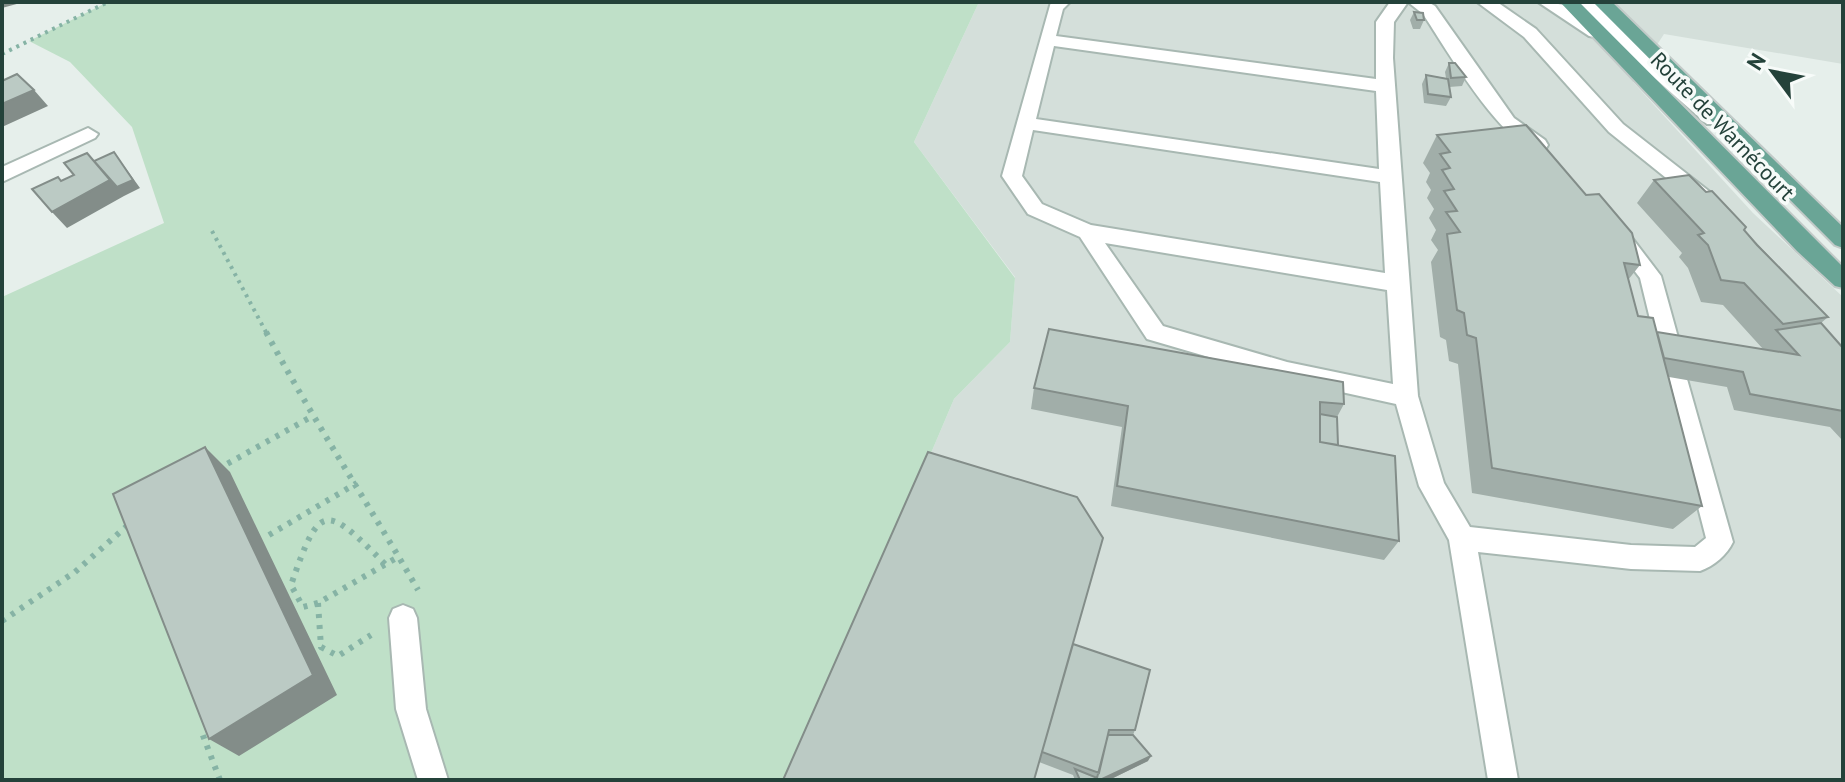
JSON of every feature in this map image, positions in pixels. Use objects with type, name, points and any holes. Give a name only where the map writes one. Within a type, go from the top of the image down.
[{"type":"main road","name":"Route de Warnécourt","points":[[1569,2],[1783,224],[1843,280]]},
{"type":"main road","name":"Route de Warnécourt","points":[[1602,2],[1843,240]]},
{"type":"street","points":[[1061,2],[1055,7],[1012,176],[1035,209],[1087,232],[1396,283]]},
{"type":"street","points":[[1399,2],[1385,22],[1385,86],[1406,396],[1432,486],[1462,538],[1503,780]]},
{"type":"street","points":[[1416,2],[1429,10],[1507,122],[1549,153]]},
{"type":"street","points":[[1486,2],[1530,33],[1616,128],[1721,214]]},
{"type":"street","points":[[1547,2],[1569,12],[1616,48]]},
{"type":"street","points":[[1588,2],[1639,55],[1764,163]]},
{"type":"street","points":[[1046,40],[1385,86]]},
{"type":"street","points":[[1025,123],[1389,177]]},
{"type":"street","points":[[2,175],[88,134]]},
{"type":"street","points":[[1611,226],[1650,276],[1670,352]]},
{"type":"street","points":[[1087,232],[1155,333],[1287,371],[1406,396]]},
{"type":"street","points":[[1462,538],[1631,557],[1700,559],[1720,542],[1677,379]]},
{"type":"street","points":[[403,618],[411,709],[433,780]]},
{"type":"path","points":[[2,54],[108,2]]},
{"type":"path","points":[[212,231],[311,417],[357,483],[419,593],[414,607],[403,618],[338,656],[321,647],[318,603]]},
{"type":"path","points":[[212,473],[311,417]]},
{"type":"path","points":[[269,535],[357,483]]},
{"type":"path","points":[[385,564],[342,521],[333,517],[320,521],[312,530],[291,585],[303,607],[318,603],[400,556]]},
{"type":"path","points":[[2,621],[75,572],[130,523]]},
{"type":"path","points":[[214,724],[202,733],[220,780]]},
{"type":"shaded area","points":[[979,2],[1843,2],[1843,64],[1664,34],[1633,82],[1753,213],[1843,297],[1843,780],[792,780],[954,399],[1010,342],[1015,277],[914,142]]},
{"type":"green space","points":[[108,2],[979,2],[914,142],[1015,278],[1010,342],[954,399],[792,780],[2,780],[2,297],[164,223],[132,127],[70,62],[29,41]]},
{"type":"building","points":[[1414,12],[1423,13],[1424,20],[1417,20]]},
{"type":"building","points":[[1449,63],[1455,63],[1466,77],[1451,78]]},
{"type":"building","points":[[17,74],[34,90],[2,104],[2,81]]},
{"type":"building","points":[[1426,75],[1448,79],[1451,97],[1428,94]]},
{"type":"building","points":[[1526,125],[1586,195],[1599,194],[1632,233],[1640,265],[1624,263],[1638,316],[1653,318],[1702,506],[1492,468],[1476,338],[1467,335],[1464,313],[1457,310],[1447,234],[1460,232],[1446,212],[1457,211],[1444,191],[1454,189],[1442,170],[1450,168],[1440,154],[1450,152],[1437,135]]},
{"type":"building","points":[[114,152],[133,180],[117,187],[94,161]]},
{"type":"building","points":[[87,153],[110,180],[52,212],[32,189],[58,177],[61,181],[74,175],[64,163]]},
{"type":"building","points":[[1689,175],[1706,192],[1712,191],[1746,227],[1744,230],[1757,245],[1828,317],[1783,324],[1744,283],[1721,280],[1708,245],[1698,235],[1704,233],[1654,180]]},
{"type":"building","points":[[1821,323],[1843,348],[1843,411],[1750,394],[1743,372],[1664,358],[1657,332],[1799,355],[1776,330]]},
{"type":"building","points":[[1049,329],[1343,382],[1344,404],[1320,402],[1320,442],[1395,456],[1399,541],[1117,486],[1128,406],[1034,388]]},
{"type":"building","points":[[1320,414],[1337,417],[1338,445],[1320,442]]},
{"type":"building","points":[[205,447],[313,675],[209,739],[113,494]]},
{"type":"building","points":[[928,452],[1077,497],[1103,538],[1034,780],[783,780]]},
{"type":"building","points":[[1073,644],[1150,670],[1135,730],[1109,730],[1099,773],[1042,752]]},
{"type":"building","points":[[1108,735],[1133,735],[1151,756],[1100,780],[1080,780],[1075,769],[1097,778]]}]
